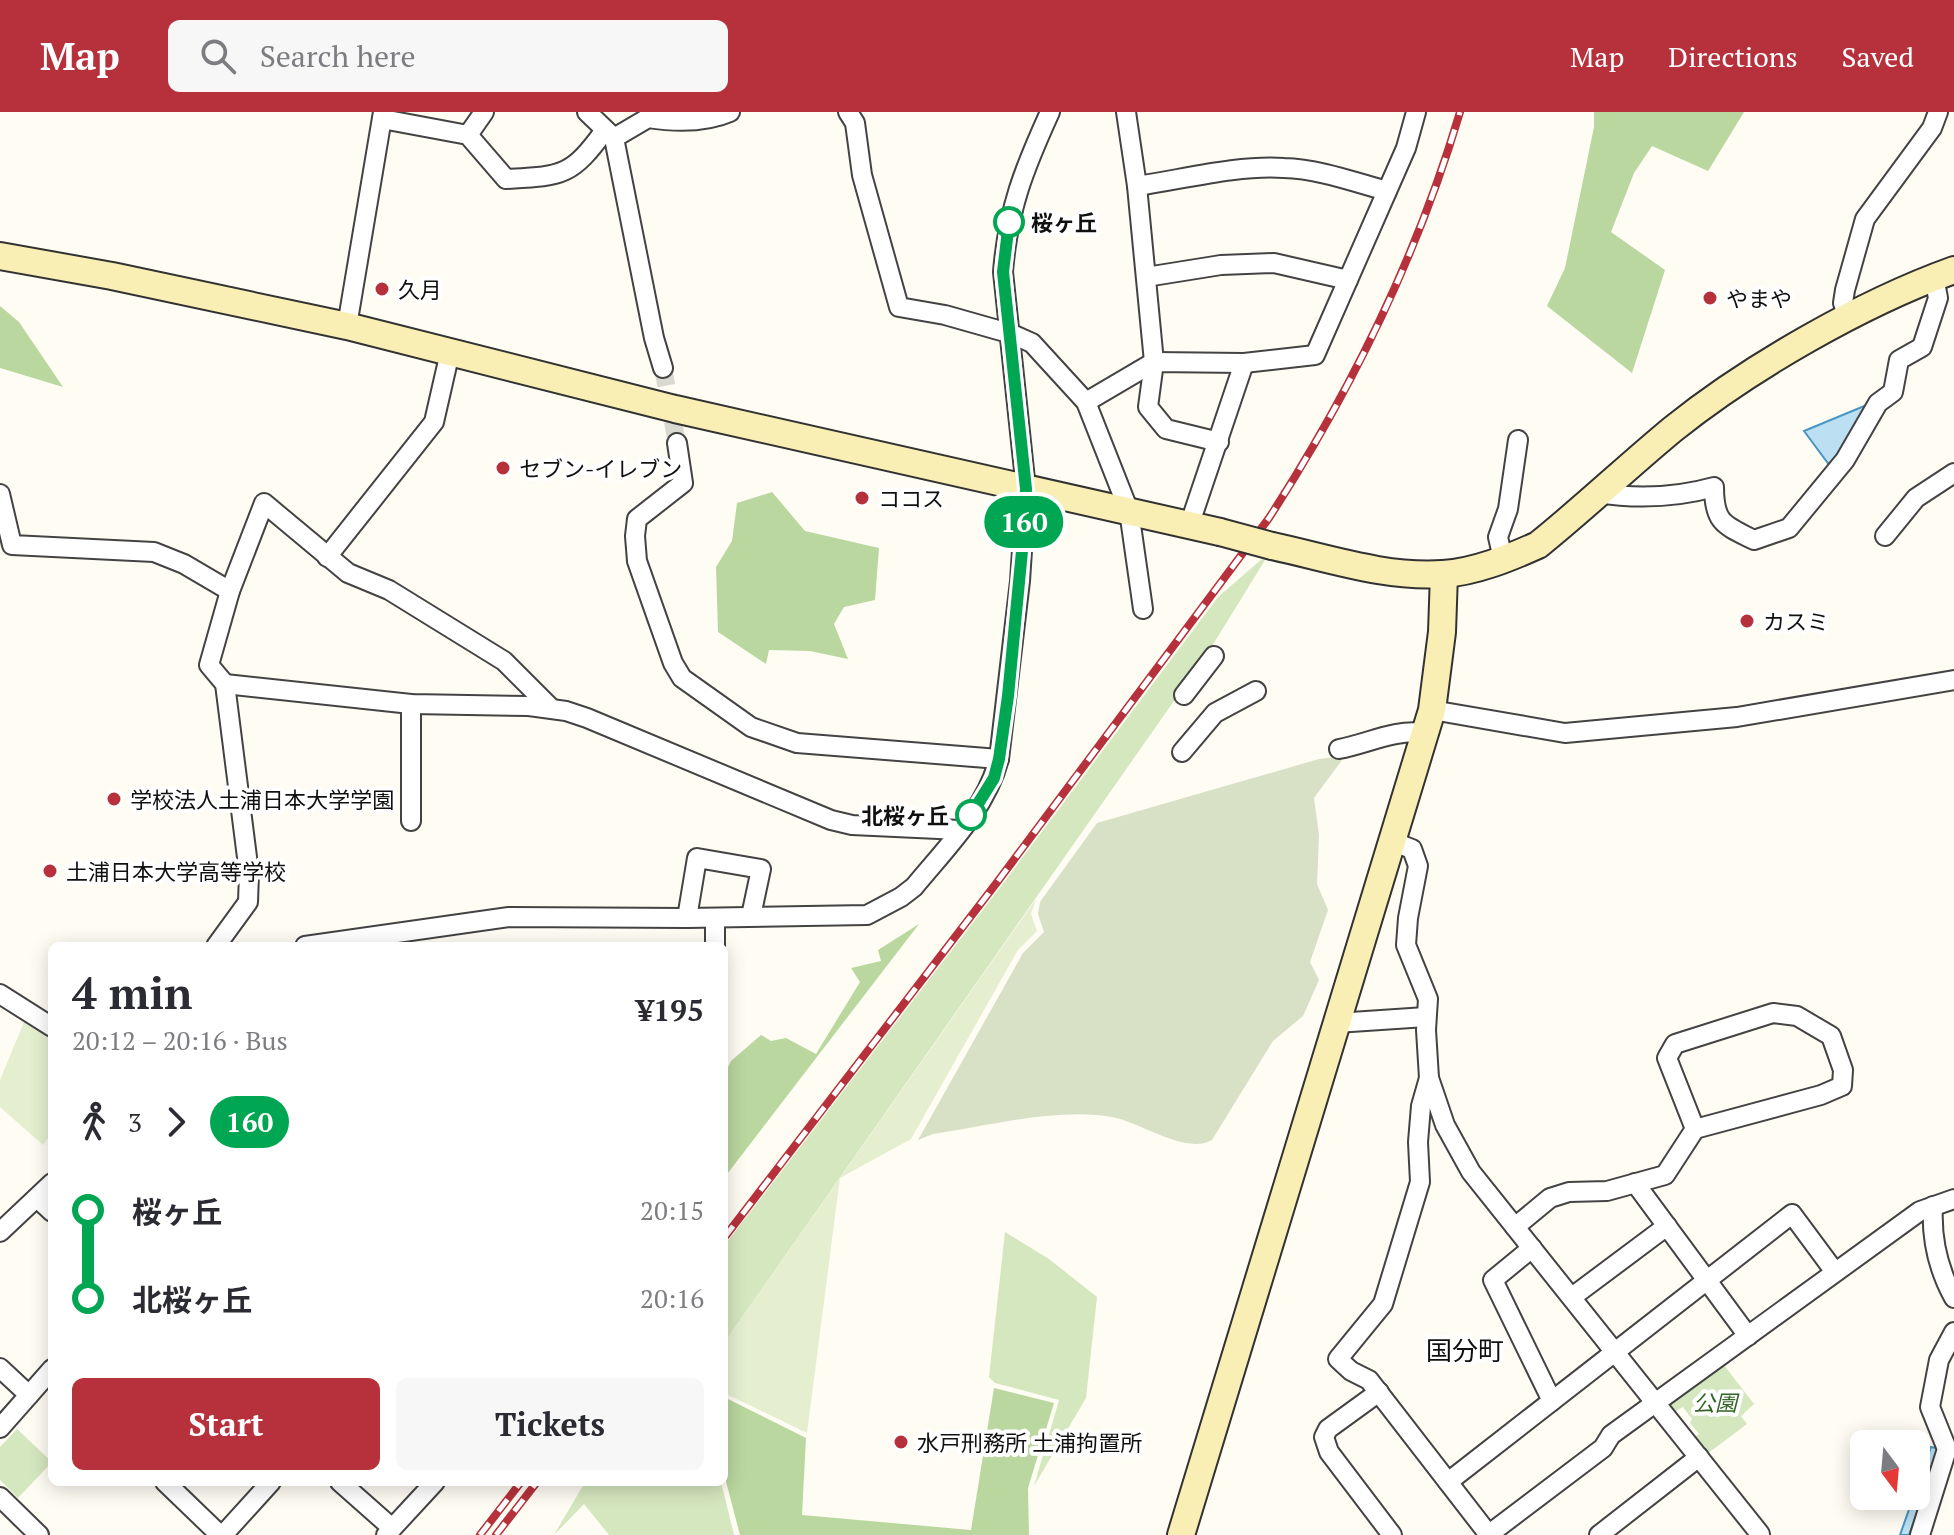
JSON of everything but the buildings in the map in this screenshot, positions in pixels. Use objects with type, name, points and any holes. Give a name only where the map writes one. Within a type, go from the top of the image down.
[{"type":"street","points":[[468,135],[484,112]]},
{"type":"street","points":[[587,112],[609,134],[663,368]]},
{"type":"street","points":[[347,326],[382,116],[468,135],[506,179],[551,177],[583,160],[609,134],[648,118],[713,119],[730,112]]},
{"type":"street","points":[[848,112],[855,123],[862,175],[899,307],[945,315],[1012,334],[1032,343],[1086,402],[1129,511],[1143,609]]},
{"type":"street","points":[[333,942],[509,917],[867,915],[914,887],[983,800],[999,759],[1019,596],[1026,489],[1012,334],[1003,272],[1010,212],[1024,169],[1050,112]]},
{"type":"street","points":[[1126,112],[1137,186],[1154,362],[1148,407],[1166,429],[1219,442]]},
{"type":"street","points":[[1086,402],[1154,362],[1244,363],[1315,355],[1406,148],[1416,112]]},
{"type":"street","points":[[1848,318],[1843,303],[1845,290],[1865,219],[1932,128],[1938,112]]},
{"type":"street","points":[[1137,186],[1253,169],[1286,168],[1334,176],[1387,191]]},
{"type":"street","points":[[0,256],[112,276],[347,326],[675,409],[1220,532],[1354,566],[1391,572],[1444,574],[1503,559],[1538,545],[1675,427],[1729,388],[1848,318],[1944,273]]},
{"type":"street","points":[[1146,277],[1221,265],[1274,263],[1348,280]]},
{"type":"street","points":[[1597,493],[1626,497],[1672,496],[1714,487],[1714,511],[1726,526],[1754,540],[1789,528],[1845,460],[1878,403],[1893,392],[1899,360],[1922,347],[1944,273]]},
{"type":"street","points":[[327,557],[434,422],[450,352]]},
{"type":"street","points":[[1189,526],[1244,363]]},
{"type":"street","points":[[1503,559],[1498,537],[1508,509],[1518,440]]},
{"type":"street","points":[[677,443],[683,483],[637,519],[635,536],[637,561],[673,663],[682,678],[751,727],[797,743],[999,759]]},
{"type":"street","points":[[1885,536],[1916,498],[1954,473]]},
{"type":"street","points":[[0,494],[12,545],[154,552],[184,564],[230,591]]},
{"type":"street","points":[[219,942],[248,902],[249,873],[225,684],[209,665],[230,591],[264,503],[348,573],[389,590],[504,661],[551,708]]},
{"type":"street","points":[[1181,1535],[1428,722],[1442,632],[1444,574]]},
{"type":"street","points":[[1184,695],[1214,656]]},
{"type":"street","points":[[1339,749],[1362,745],[1428,722],[1565,733],[1737,717],[1954,680]]},
{"type":"street","points":[[225,684],[411,704],[551,708],[587,718],[831,820],[852,825],[960,830]]},
{"type":"street","points":[[1182,752],[1215,713],[1256,691]]},
{"type":"street","points":[[411,704],[411,821]]},
{"type":"street","points":[[1391,841],[1412,849],[1418,866],[1406,945],[1428,999],[1429,1078],[1445,1125],[1471,1172],[1760,1534]]},
{"type":"street","points":[[687,918],[697,858],[761,869],[751,916]]},
{"type":"street","points":[[715,918],[715,942]]},
{"type":"street","points":[[0,994],[48,1024]]},
{"type":"street","points":[[1515,1227],[1550,1198],[1569,1192],[1607,1191],[1665,1175],[1695,1129],[1821,1095],[1842,1086],[1843,1070],[1831,1036],[1797,1016],[1773,1013],[1675,1044],[1667,1058],[1695,1129]]},
{"type":"street","points":[[1336,1023],[1426,1017]]},
{"type":"street","points":[[1429,1078],[1421,1106],[1418,1142],[1420,1182],[1383,1304],[1338,1359],[1351,1371],[1369,1380],[1489,1535],[1603,1448],[1611,1435],[1835,1272],[1920,1211],[1954,1199]]},
{"type":"street","points":[[1635,1183],[1748,1336]]},
{"type":"street","points":[[0,1232],[48,1187]]},
{"type":"street","points":[[37,1198],[48,1208]]},
{"type":"street","points":[[1933,1206],[1931,1233],[1942,1277],[1954,1298]]},
{"type":"street","points":[[1448,1482],[1792,1214],[1835,1272]]},
{"type":"street","points":[[1572,1297],[1667,1226]]},
{"type":"street","points":[[1532,1248],[1493,1280],[1552,1401]]},
{"type":"street","points":[[1920,1535],[1947,1449],[1930,1407],[1939,1360],[1954,1332]]},
{"type":"street","points":[[0,1368],[29,1395]]},
{"type":"street","points":[[0,1428],[48,1377]]},
{"type":"street","points":[[1379,1392],[1328,1429],[1324,1437],[1329,1452],[1392,1535]]},
{"type":"street","points":[[1599,1535],[1699,1457]]},
{"type":"street","points":[[169,1486],[221,1535],[267,1486]]},
{"type":"street","points":[[344,1486],[389,1532],[431,1486]]},
{"type":"street","points":[[0,1497],[39,1535]]},
{"type":"green space","points":[[1594,112],[1744,112],[1708,171],[1652,146],[1634,173],[1611,232],[1665,270],[1632,373],[1547,306],[1565,268],[1594,127]]},
{"type":"green space","points":[[0,306],[19,322],[63,387],[0,368]]},
{"type":"green space","points":[[772,492],[805,531],[879,548],[875,600],[844,607],[834,624],[848,659],[810,651],[769,650],[766,664],[718,632],[716,567],[732,541],[737,503]]},
{"type":"green space","points":[[1270,552],[1209,651],[728,1337],[728,1241],[1002,885],[1218,597]]},
{"type":"green space","points":[[1345,756],[1314,798],[1319,835],[1317,884],[1328,910],[1310,962],[1319,980],[1303,1016],[1273,1041],[1212,1140],[1201,1144],[1176,1141],[1112,1117],[1069,1114],[999,1122],[933,1134],[918,1140],[1023,953],[1044,932],[1038,914],[1040,902],[1097,823],[1319,759]]},
{"type":"green space","points":[[1036,899],[1031,914],[1037,931],[1018,950],[911,1139],[840,1178],[807,1433],[728,1395],[728,1337]]},
{"type":"green space","points":[[919,924],[728,1173],[728,1067],[731,1061],[761,1035],[771,1041],[786,1038],[816,1054],[860,982],[851,968],[881,961],[878,950]]},
{"type":"green space","points":[[24,1022],[48,1037],[48,1138],[43,1145],[0,1107],[0,1080]]},
{"type":"green space","points":[[1005,1232],[1049,1259],[1097,1297],[1086,1398],[1034,1486],[1059,1400],[995,1383],[989,1377]]},
{"type":"green space","name":"公園","points":[[1720,1360],[1754,1404],[1741,1416],[1747,1424],[1703,1457],[1690,1440],[1699,1434],[1690,1423],[1692,1419],[1683,1407],[1670,1414],[1665,1402]]},
{"type":"green space","points":[[994,1388],[1054,1403],[1028,1488],[1029,1535],[740,1535],[727,1486],[728,1399],[806,1438],[802,1515],[971,1530]]},
{"type":"green space","points":[[17,1429],[48,1458],[48,1466],[18,1498],[0,1480],[0,1447]]},
{"type":"green space","points":[[583,1486],[722,1486],[734,1535],[609,1535],[584,1504],[554,1535]]},
{"type":"water","points":[[1874,402],[1830,466],[1804,431]]},
{"type":"water","points":[[1931,1447],[1940,1449],[1930,1477]]},
{"type":"water","points":[[1909,1510],[1918,1510],[1909,1535],[1900,1535]]},
{"type":"tunnel","points":[[663,368],[677,443]]},
{"type":"railway","points":[[728,1233],[998,881],[1269,518],[1327,421],[1379,322],[1424,219],[1460,112]]},
{"type":"railway","points":[[480,1535],[518,1486]]},
{"type":"railway","points":[[496,1535],[534,1486]]},
{"type":"bus line","name":"160","points":[[971,815],[994,778],[999,759],[1020,581],[1026,489],[1012,334],[1003,272],[1009,222]]},
{"type":"place","name":"桜ヶ丘","points":[[1009,222]]},
{"type":"place","name":"久月","points":[[382,289]]},
{"type":"place","name":"やまや","points":[[1710,298]]},
{"type":"place","name":"セブン-イレブン","points":[[503,468]]},
{"type":"place","name":"ココス","points":[[862,498]]},
{"type":"place","name":"カスミ","points":[[1747,621]]},
{"type":"place","name":"学校法人土浦日本大学学園","points":[[114,799]]},
{"type":"place","name":"北桜ヶ丘","points":[[971,815]]},
{"type":"place","name":"土浦日本大学高等学校","points":[[50,871]]},
{"type":"place","name":"水戸刑務所 土浦拘置所","points":[[901,1442]]},
{"type":"district","name":"国分町","points":[[1465,1350]]}]
